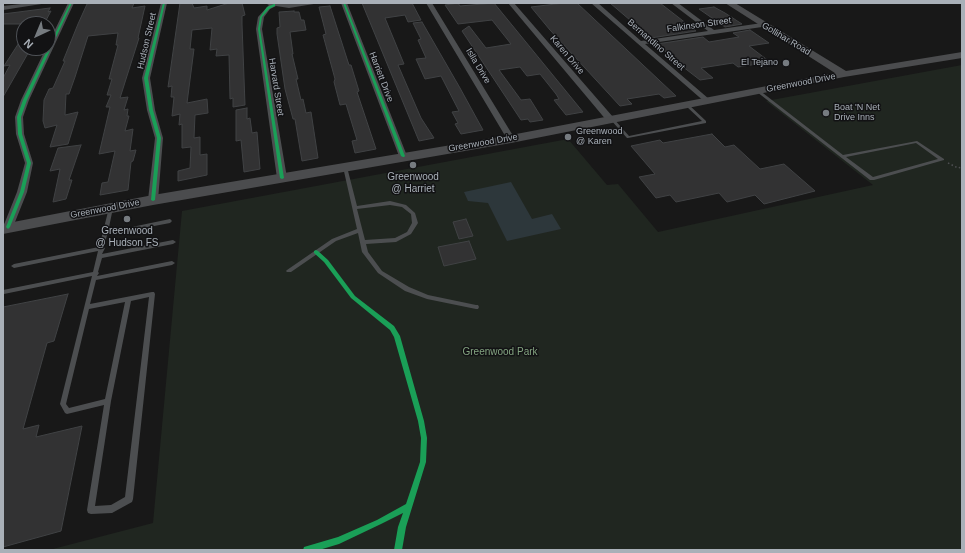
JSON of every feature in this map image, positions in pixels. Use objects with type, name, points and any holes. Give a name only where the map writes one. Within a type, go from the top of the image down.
[{"type":"main road","name":"Gollihar Road","points":[[729,3],[844,74]]},
{"type":"main road","name":"Greenwood Drive","points":[[6,228],[153,200],[511,138],[844,74],[962,55]]},
{"type":"street","points":[[3,8],[45,3]]},
{"type":"street","points":[[6,228],[22,192],[29,163],[20,134],[19,117],[25,100],[71,3]]},
{"type":"street","name":"Hudson Street","points":[[153,200],[159,138],[151,110],[146,78],[164,3]]},
{"type":"street","points":[[271,4],[289,6],[317,3]]},
{"type":"street","name":"Harriett Drive","points":[[344,3],[404,156]]},
{"type":"street","name":"Islla Drive","points":[[430,3],[511,138]]},
{"type":"street","name":"Karen Drive","points":[[511,3],[611,119]]},
{"type":"street","name":"Bernandino Street","points":[[594,3],[706,101]]},
{"type":"street","points":[[674,3],[714,32]]},
{"type":"street","name":"Harvard Street","points":[[271,4],[261,17],[260,29],[282,178]]},
{"type":"street","name":"Falkinson Street","points":[[639,43],[762,24]]},
{"type":"lane","points":[[758,91],[872,179],[942,159],[917,142],[843,156]]},
{"type":"lane","points":[[611,119],[628,137],[705,122],[687,105]]},
{"type":"lane","points":[[345,167],[365,252],[380,272],[407,289],[427,297],[476,307]]},
{"type":"lane","points":[[355,208],[390,202],[404,206],[413,213],[415,224],[409,233],[396,240],[363,242]]},
{"type":"lane","points":[[108,401],[67,411],[63,404],[112,208]]},
{"type":"lane","points":[[105,234],[170,221]]},
{"type":"lane","points":[[289,271],[334,240],[360,230]]},
{"type":"lane","points":[[100,256],[173,242]]},
{"type":"lane","points":[[14,266],[102,248]]},
{"type":"lane","points":[[4,292],[95,275],[172,263]]},
{"type":"lane","points":[[88,307],[152,294],[129,499],[112,509],[91,510],[108,401],[128,299]]},
{"type":"path","points":[[941,160],[958,168],[962,167]]},
{"type":"green space","name":"Greenwood Park","points":[[962,65],[962,550],[49,550],[153,523],[182,211],[568,139],[607,185],[618,184],[658,232],[873,185],[766,101]]},
{"type":"shaded area","points":[[511,182],[532,219],[552,214],[561,229],[507,241],[488,203],[468,201],[464,192]]},
{"type":"building","points":[[134,3],[132,8],[145,6],[139,38],[120,98],[128,97],[124,110],[128,109],[127,116],[129,116],[125,131],[133,129],[130,151],[136,150],[133,161],[131,162],[128,190],[100,195],[102,183],[108,182],[115,151],[99,154],[110,107],[106,107],[111,95],[107,95],[112,79],[109,79],[118,45],[116,45],[118,33],[88,36],[69,94],[66,94],[65,115],[78,112],[68,144],[50,147],[57,125],[45,128],[43,121],[44,100],[49,89],[53,88],[65,61],[63,61],[78,24],[87,4]]},
{"type":"building","points":[[180,3],[192,3],[194,8],[207,6],[207,10],[229,3],[242,3],[245,15],[242,16],[242,24],[245,105],[233,107],[233,98],[230,99],[229,55],[216,56],[217,49],[210,50],[212,28],[192,30],[190,49],[194,49],[187,103],[207,99],[208,113],[195,115],[194,138],[200,137],[200,155],[207,154],[207,175],[178,181],[178,171],[190,168],[191,147],[182,148],[182,124],[179,125],[180,114],[172,116],[174,97],[171,97],[172,86],[168,87]]},
{"type":"building","points":[[362,3],[412,3],[421,20],[408,22],[405,15],[385,18],[404,64],[398,65],[421,118],[434,138],[419,141]]},
{"type":"building","points":[[458,3],[460,6],[494,3],[583,112],[566,115],[554,100],[559,99],[556,94],[540,74],[527,76],[520,67],[499,70],[521,100],[530,99],[543,120],[530,122],[528,119],[521,120],[462,31],[469,26],[486,48],[511,44],[492,20],[458,24],[445,5]]},
{"type":"building","points":[[577,3],[676,96],[664,98],[659,94],[627,99],[632,104],[620,106],[550,30],[531,7]]},
{"type":"building","points":[[610,3],[660,3],[696,31],[651,38]]},
{"type":"building","points":[[330,6],[349,65],[351,65],[359,91],[357,92],[376,149],[355,153],[352,141],[357,140],[346,104],[340,105],[334,82],[335,79],[323,35],[326,34],[319,7]]},
{"type":"building","points":[[714,7],[742,24],[725,27],[699,9]]},
{"type":"building","points":[[50,8],[48,12],[51,11],[48,16],[16,16],[16,24],[3,24],[3,14]]},
{"type":"building","points":[[279,12],[299,12],[301,20],[304,20],[306,30],[290,32],[292,54],[298,79],[296,79],[306,113],[311,112],[318,158],[302,161],[295,119],[293,119],[285,89],[277,34],[277,28],[280,27]]},
{"type":"building","points":[[422,22],[483,130],[461,134],[455,124],[458,123],[452,112],[459,111],[441,76],[425,79],[416,59],[426,58],[418,40],[421,39],[413,23]]},
{"type":"building","points":[[750,30],[769,43],[749,46],[770,62],[738,67],[733,63],[701,68],[713,78],[700,80],[657,44],[703,37],[709,42],[739,37],[733,33]]},
{"type":"building","points":[[16,47],[16,56],[26,56],[3,97],[3,78],[10,65],[4,66]]},
{"type":"building","points":[[247,108],[247,119],[250,118],[252,133],[257,132],[260,169],[244,172],[241,140],[236,141],[236,110]]},
{"type":"building","points":[[712,134],[725,147],[734,145],[760,169],[784,164],[815,191],[764,204],[755,195],[727,202],[719,193],[676,202],[670,195],[656,198],[639,177],[655,174],[631,146],[660,140],[663,143]]},
{"type":"building","points":[[81,145],[69,180],[72,180],[66,199],[53,202],[60,169],[50,171],[58,148]]},
{"type":"building","points":[[466,219],[473,236],[459,239],[453,222]]},
{"type":"building","points":[[469,241],[476,259],[444,266],[438,247]]},
{"type":"building","points":[[68,294],[54,341],[47,343],[23,429],[39,425],[36,437],[82,426],[61,531],[3,547],[3,307]]},
{"type":"cycle path","points":[[8,227],[22,192],[29,163],[20,134],[19,117],[25,100],[71,3]]},
{"type":"cycle path","points":[[153,200],[159,138],[151,110],[146,78],[164,3]]},
{"type":"cycle path","points":[[344,3],[403,156]]},
{"type":"cycle path","points":[[274,5],[268,8],[261,17],[259,29],[282,178]]},
{"type":"cycle path","points":[[316,252],[326,261],[353,297],[392,328],[397,336],[421,421],[424,438],[423,462],[402,527],[398,550]]},
{"type":"cycle path","points":[[307,550],[339,540],[379,522],[409,506]]},
{"type":"place","name":"El Tejano","points":[[786,63]]},
{"type":"place","name":"Boat 'N Net Drive Inns","points":[[826,113]]},
{"type":"place","name":"Greenwood @ Karen","points":[[568,137]]},
{"type":"place","name":"Greenwood @ Harriet","points":[[413,165]]},
{"type":"place","name":"Greenwood @ Hudson FS","points":[[127,219]]}]
